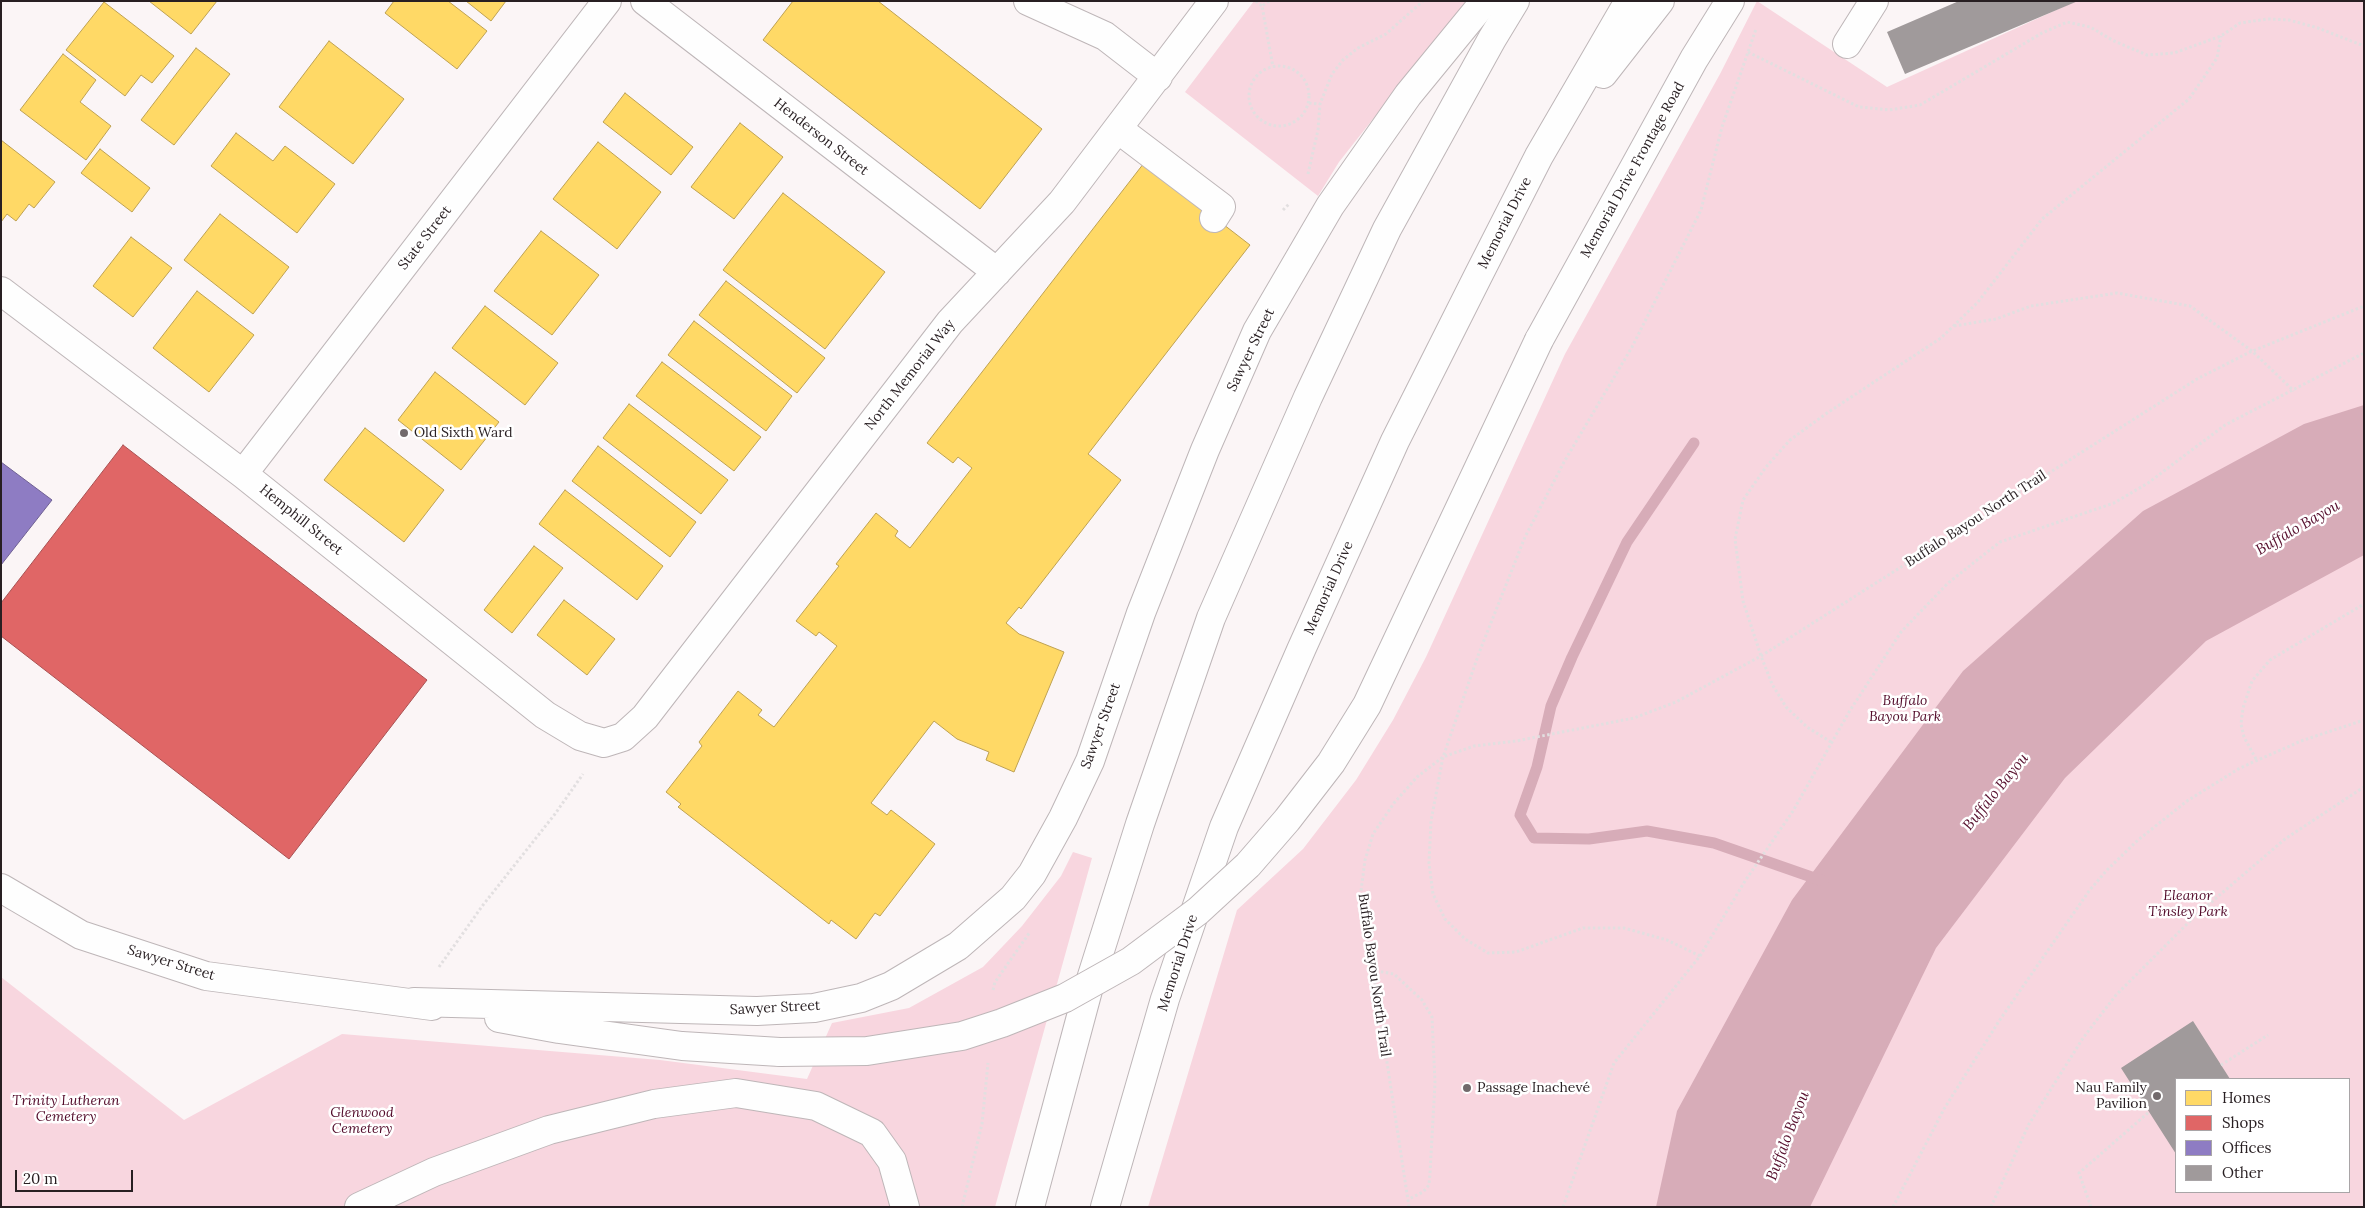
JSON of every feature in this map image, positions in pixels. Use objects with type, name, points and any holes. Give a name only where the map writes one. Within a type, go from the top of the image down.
[{"type":"street","name":"State Street","points":[[243,474],[606,1]]},
{"type":"street","name":"Henderson Street","points":[[645,1],[997,272]]},
{"type":"street","points":[[1028,1],[1106,36],[1158,77]]},
{"type":"street","name":"North Memorial Way","points":[[604,743],[623,737],[645,717],[950,322],[1062,202],[1214,1]]},
{"type":"street","name":"Sawyer Street","points":[[414,1002],[757,1011],[814,1008],[861,998],[891,986],[958,946],[1013,898],[1032,874],[1064,818],[1090,761],[1148,595],[1205,450],[1257,331],[1330,206],[1408,95],[1485,1]]},
{"type":"street","points":[[1030,1207],[1091,979],[1140,824],[1211,618],[1304,406],[1387,229],[1515,1]]},
{"type":"street","name":"Memorial Drive","points":[[1105,1207],[1165,1000],[1224,827],[1300,650],[1395,441],[1539,156],[1629,1]]},
{"type":"street","points":[[1539,156],[1660,1]]},
{"type":"street","name":"Memorial Drive Frontage Road","points":[[1539,340],[1694,59],[1730,1]]},
{"type":"street","points":[[1847,44],[1874,1]]},
{"type":"street","points":[[1118,129],[1221,207],[1214,218]]},
{"type":"street","name":"Hemphill Street","points":[[1,291],[243,474],[545,715],[580,736],[604,743]]},
{"type":"street","name":"Sawyer Street","points":[[1,888],[81,934],[206,976],[414,1002],[569,1030],[682,1046],[780,1052],[867,1051],[962,1036],[1002,1023],[1065,998],[1131,961],[1198,911],[1248,865],[1287,820],[1331,763],[1367,705],[1539,340]]},
{"type":"street","points":[[359,1207],[434,1172],[550,1130],[654,1104],[736,1093],[816,1106],[872,1133],[892,1161],[905,1207]]},
{"type":"path","points":[[1256,1],[1262,6],[1273,67]]},
{"type":"path","points":[[1262,6],[1269,1]]},
{"type":"path","points":[[1306,180],[1317,138],[1320,104],[1332,74],[1343,60],[1358,48],[1386,34],[1424,1]]},
{"type":"path","points":[[1748,52],[1859,106],[1889,110],[1920,105],[2042,33],[2067,22],[2090,27],[2114,41],[2147,55],[2174,54],[2221,36],[2240,23],[2268,19],[2289,20],[2318,28],[2364,46]]},
{"type":"path","points":[[1700,956],[1667,940],[1624,928],[1584,928],[1516,952],[1488,953],[1465,939],[1445,919],[1433,894],[1429,863],[1431,821],[1443,757],[1479,653],[1525,537],[1564,462],[1661,293],[1701,210],[1722,127],[1757,26]]},
{"type":"path","points":[[1831,742],[1807,727],[1786,707],[1772,684],[1761,656],[1743,601],[1736,548],[1735,539],[1743,500],[1766,467],[1790,440],[1827,413],[1942,338],[1978,302],[2042,219],[2189,99],[2217,58],[2221,36]]},
{"type":"path","points":[[1273,67],[1283,67],[1300,75],[1306,83],[1308,103],[1298,120],[1289,124],[1280,126],[1261,120],[1250,104],[1252,85],[1256,77],[1273,67]]},
{"type":"path","points":[[1308,103],[1320,104]]},
{"type":"path","points":[[1283,210],[1290,203]]},
{"type":"path","points":[[1954,326],[1996,319],[2031,306],[2117,293],[2190,306],[2252,352],[2294,391]]},
{"type":"path","name":"Buffalo Bayou North Trail","points":[[1409,1207],[1371,970],[1361,891],[1365,860],[1373,834],[1394,803],[1411,783],[1443,757],[1474,746],[1516,741],[1634,718],[1668,705],[1761,656],[2197,379],[2252,352],[2364,306]]},
{"type":"path","points":[[1563,1207],[1614,1063],[1700,956],[1745,881],[1793,811],[1831,742],[1901,632],[1948,583],[2000,542],[2114,503],[2148,483],[2225,425],[2294,391],[2364,353]]},
{"type":"path","points":[[2256,759],[2244,737],[2241,724],[2242,708],[2252,681],[2270,660],[2364,604]]},
{"type":"path","points":[[1893,1207],[1944,1109],[1999,1021],[2089,891],[2138,840],[2187,802],[2256,759],[2301,741],[2364,720]]},
{"type":"path","points":[[414,1002],[483,905],[555,814],[604,743]]},
{"type":"path","points":[[1991,1207],[2029,1124],[2083,1038],[2116,995],[2194,917],[2285,838],[2364,787]]},
{"type":"path","points":[[1371,970],[1394,974],[1422,1000],[1432,1017],[1435,1083],[1429,1185],[1423,1192],[1409,1199]]},
{"type":"path","points":[[2221,1065],[2268,1035]]},
{"type":"path","points":[[2091,1207],[2079,1172],[2149,1112]]},
{"type":"green space","points":[[1254,1],[1466,1],[1339,162],[1318,196],[1185,92]]},
{"type":"green space","name":"Buffalo Bayou Park","points":[[1757,1],[1887,87],[2076,1],[2364,1],[2364,1207],[1148,1207],[1237,910],[1303,849],[1356,780],[1393,720],[1426,657],[1565,354],[1720,74]]},
{"type":"green space","name":"Glenwood Cemetery","points":[[1073,852],[1092,858],[995,1207],[1,1207],[1,977],[184,1120],[342,1034],[660,1060],[807,1079],[832,1023],[909,1008],[983,967],[1022,926],[1061,876]]},
{"type":"water","name":"Buffalo Bayou","points":[[2364,405],[2364,555],[2206,641],[2065,778],[1936,948],[1810,1207],[1656,1207],[1677,1111],[1792,900],[1963,671],[2143,511],[2304,424]]},
{"type":"building: Homes","points":[[149,1],[217,1],[191,34]]},
{"type":"building: Homes","points":[[394,1],[448,1],[487,31],[457,69],[385,13]]},
{"type":"building: Homes","points":[[466,1],[506,1],[491,21]]},
{"type":"building: Homes","points":[[793,1],[878,1],[1042,129],[980,209],[763,40]]},
{"type":"building: Homes","points":[[104,2],[174,56],[152,83],[141,75],[125,96],[66,50]]},
{"type":"building: Homes","points":[[329,41],[404,99],[353,164],[279,107]]},
{"type":"building: Homes","points":[[196,48],[230,74],[174,145],[141,120]]},
{"type":"building: Homes","points":[[63,54],[96,80],[80,102],[111,126],[86,160],[20,110]]},
{"type":"building: Homes","points":[[625,93],[693,147],[671,175],[603,122]]},
{"type":"building: Homes","points":[[740,123],[783,157],[734,219],[691,187]]},
{"type":"building: Homes","points":[[236,133],[273,161],[285,146],[335,184],[297,233],[211,166]]},
{"type":"building: Homes","points":[[1,140],[55,182],[34,208],[29,204],[16,221],[7,214],[1,222]]},
{"type":"building: Homes","points":[[598,142],[661,192],[617,249],[553,199]]},
{"type":"building: Homes","points":[[100,149],[150,188],[132,212],[81,173]]},
{"type":"building: Homes","points":[[1144,163],[1250,245],[1088,454],[1121,480],[1021,609],[1019,607],[1006,623],[1019,634],[1064,652],[1014,772],[986,760],[989,752],[957,739],[934,721],[871,803],[887,815],[891,810],[935,844],[880,916],[875,913],[856,939],[831,920],[829,924],[678,807],[681,804],[666,792],[702,746],[699,742],[738,691],[762,710],[758,715],[774,727],[837,646],[819,632],[816,636],[796,621],[839,566],[836,564],[876,513],[898,531],[895,536],[910,548],[972,468],[958,457],[953,463],[927,443]]},
{"type":"building: Homes","points":[[783,193],[885,272],[825,349],[723,270]]},
{"type":"building: Homes","points":[[220,214],[289,267],[253,314],[184,260]]},
{"type":"building: Homes","points":[[541,231],[599,275],[552,335],[494,291]]},
{"type":"building: Homes","points":[[131,237],[172,268],[133,317],[93,286]]},
{"type":"building: Homes","points":[[726,281],[825,358],[797,393],[699,315]]},
{"type":"building: Homes","points":[[197,291],[254,335],[209,392],[153,348]]},
{"type":"building: Homes","points":[[485,306],[558,363],[525,405],[452,348]]},
{"type":"building: Homes","points":[[694,321],[792,396],[766,431],[668,355]]},
{"type":"building: Homes","points":[[662,362],[761,437],[734,471],[636,396]]},
{"type":"building: Homes","points":[[435,372],[499,422],[461,470],[398,420]]},
{"type":"building: Homes","points":[[629,404],[728,480],[701,514],[603,438]]},
{"type":"building: Homes","points":[[365,428],[444,490],[404,542],[324,480]]},
{"type":"building: Homes","points":[[598,446],[696,522],[670,557],[572,481]]},
{"type":"building: Homes","points":[[565,490],[663,566],[637,600],[539,524]]},
{"type":"building: Homes","points":[[534,546],[563,568],[512,633],[484,610]]},
{"type":"building: Homes","points":[[564,600],[615,639],[587,675],[537,635]]},
{"type":"building: Shops","points":[[123,445],[427,680],[289,859],[1,636],[1,603]]},
{"type":"building: Offices","points":[[1,462],[52,500],[1,565]]},
{"type":"building: Other","points":[[1959,1],[2078,1],[1905,74],[1887,32]]},
{"type":"building: Other","name":"Nau Family Pavilion","points":[[2193,1021],[2229,1078],[2175,1078],[2175,1152],[2121,1068]]},
{"type":"waterway","points":[[1694,443],[1627,542],[1572,657],[1551,706],[1537,767],[1520,815],[1534,838],[1589,839],[1647,831],[1714,843],[1823,881]]},
{"type":"place","name":"Old Sixth Ward","points":[[404,433]]},
{"type":"place","name":"Passage Inachevé","points":[[1467,1088]]},
{"type":"place","name":"Nau Family Pavilion","points":[[2157,1096]]},
{"type":"park label","name":"Eleanor Tinsley Park","points":[[2188,904]]},
{"type":"park label","name":"Trinity Lutheran Cemetery","points":[[66,1110]]}]
